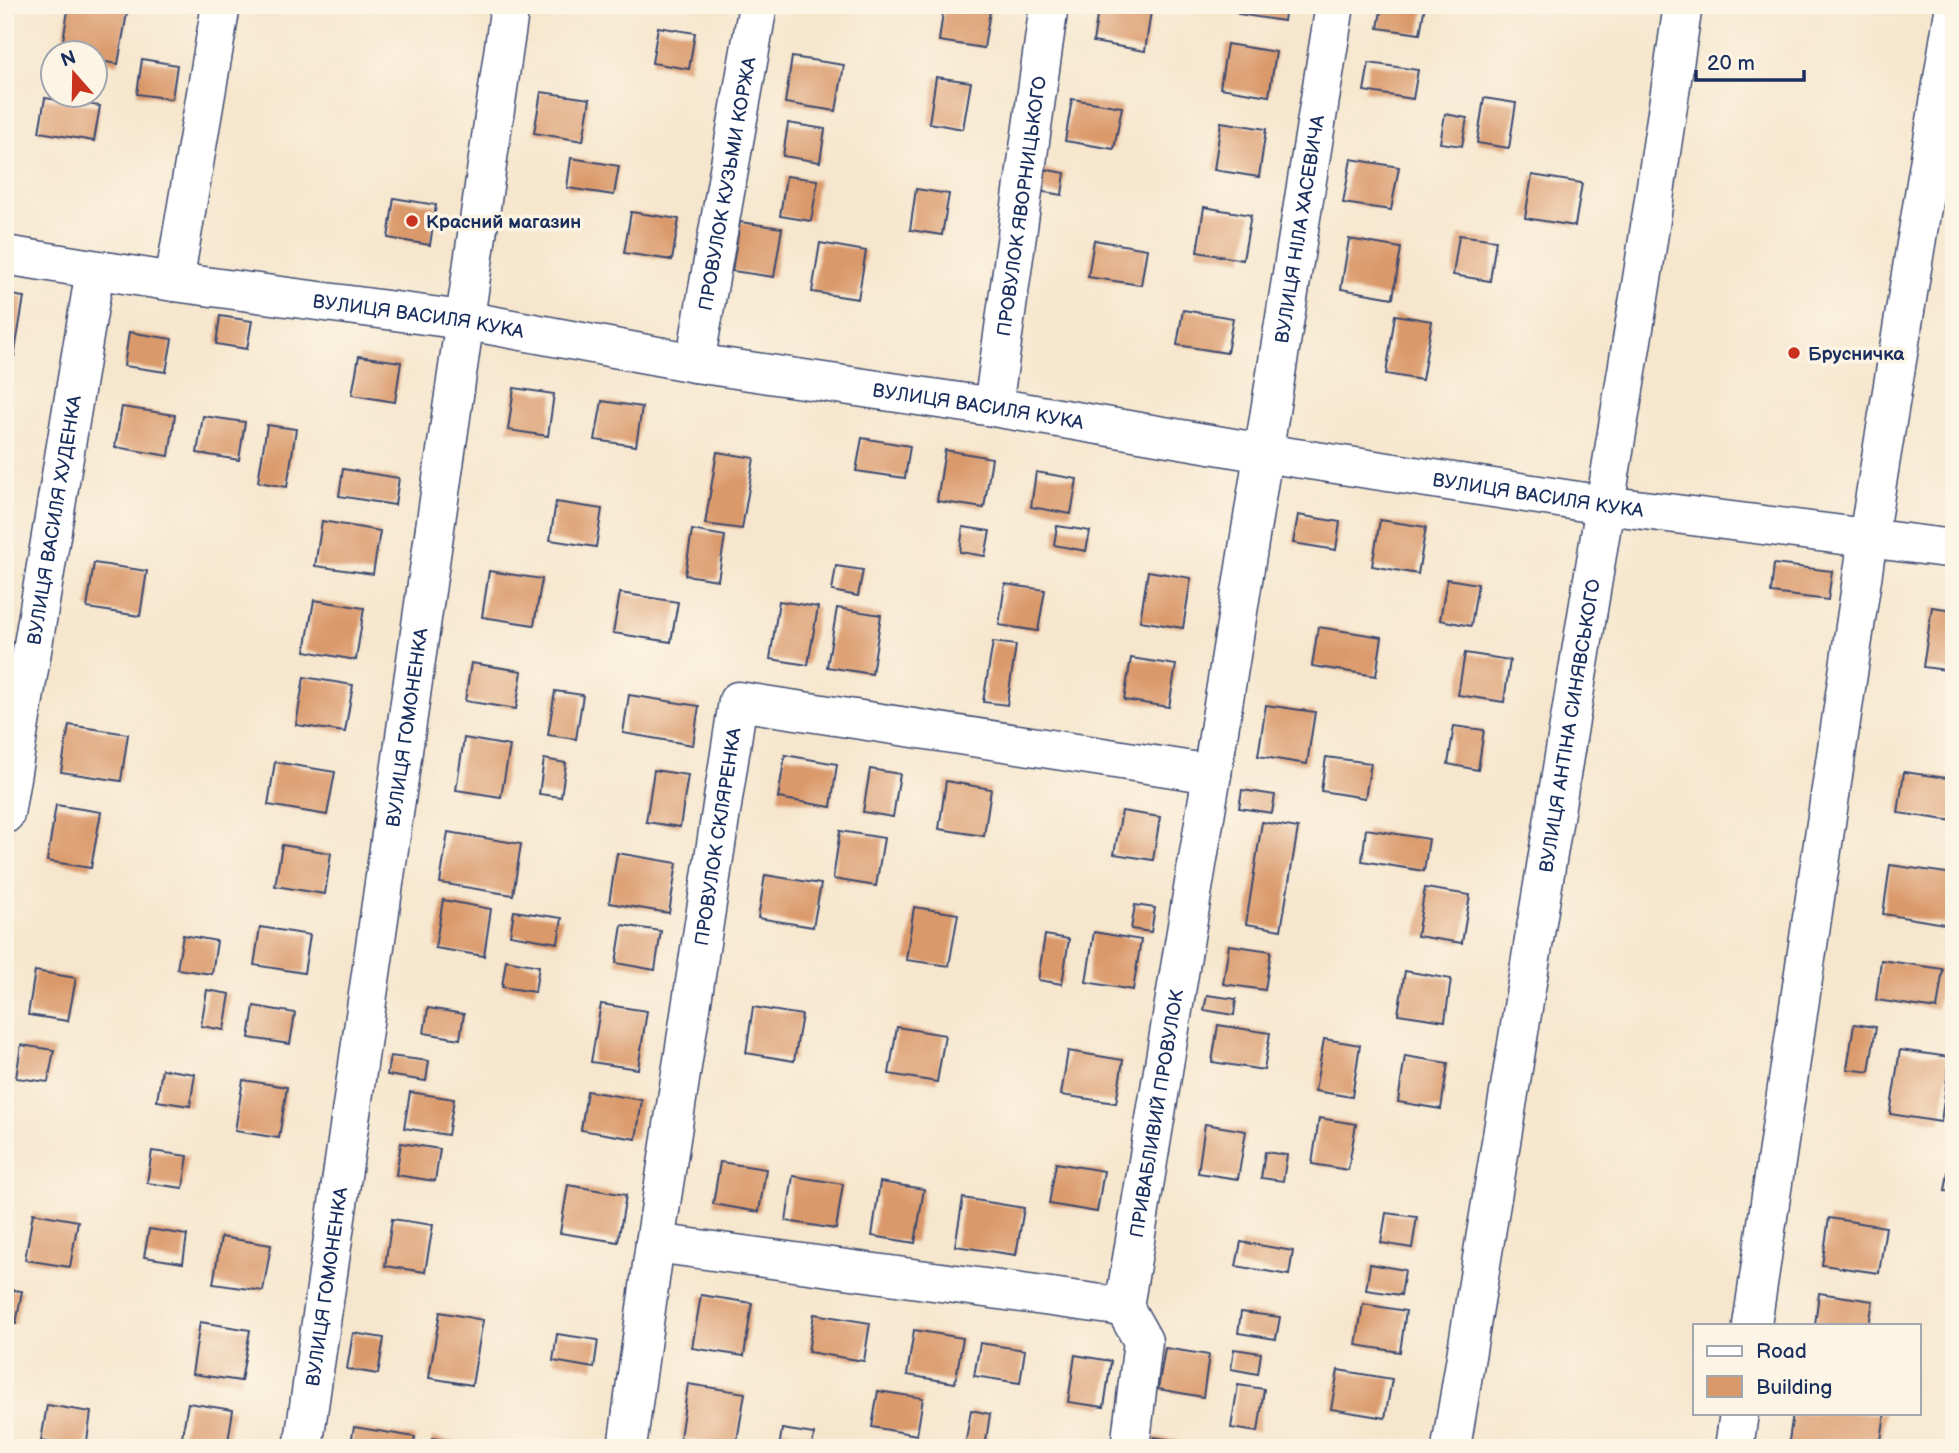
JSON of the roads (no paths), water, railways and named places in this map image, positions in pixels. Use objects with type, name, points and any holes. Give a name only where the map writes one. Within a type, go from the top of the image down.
[{"type":"street","points":[[174,282],[221,5]]},
{"type":"street","name":"ВУЛИЦЯ ГОМОНЕНКА","points":[[303,1448],[510,5]]},
{"type":"street","name":"ПРОВУЛОК КУЗЬМИ КОРЖА","points":[[695,363],[758,5]]},
{"type":"street","name":"ПРОВУЛОК ЯВОРНИЦЬКОГО","points":[[993,407],[1049,5]]},
{"type":"street","name":"ВУЛИЦЯ НІЛА ХАСЕВИЧА","points":[[1263,453],[1335,5]]},
{"type":"street","name":"ВУЛИЦЯ АНТІНА СИНЯВСЬКОГО","points":[[1451,1448],[1643,273],[1683,5]]},
{"type":"street","points":[[1752,1324],[1868,538],[1954,11]]},
{"type":"street","name":"ВУЛИЦЯ ВАСИЛЯ КУКА","points":[[5,255],[174,282],[463,320],[695,363],[993,407],[1263,453],[1604,505],[1954,549]]},
{"type":"street","name":"ВУЛИЦЯ ВАСИЛЯ ХУДЕНКА","points":[[5,814],[95,270]]},
{"type":"street","name":"ПРИВАБЛИВИЙ ПРОВУЛОК","points":[[1124,1307],[1263,453]]},
{"type":"street","name":"ПРОВУЛОК СКЛЯРЕНКА","points":[[627,1448],[655,1243],[738,701],[1212,774]]},
{"type":"street","points":[[655,1243],[1124,1307],[1143,1341],[1130,1448]]},
{"type":"street","points":[[1734,1448],[1740,1414]]},
{"type":"place","name":"Красний магазин","points":[[412,221]]},
{"type":"place","name":"Брусничка","points":[[1794,353]]}]
